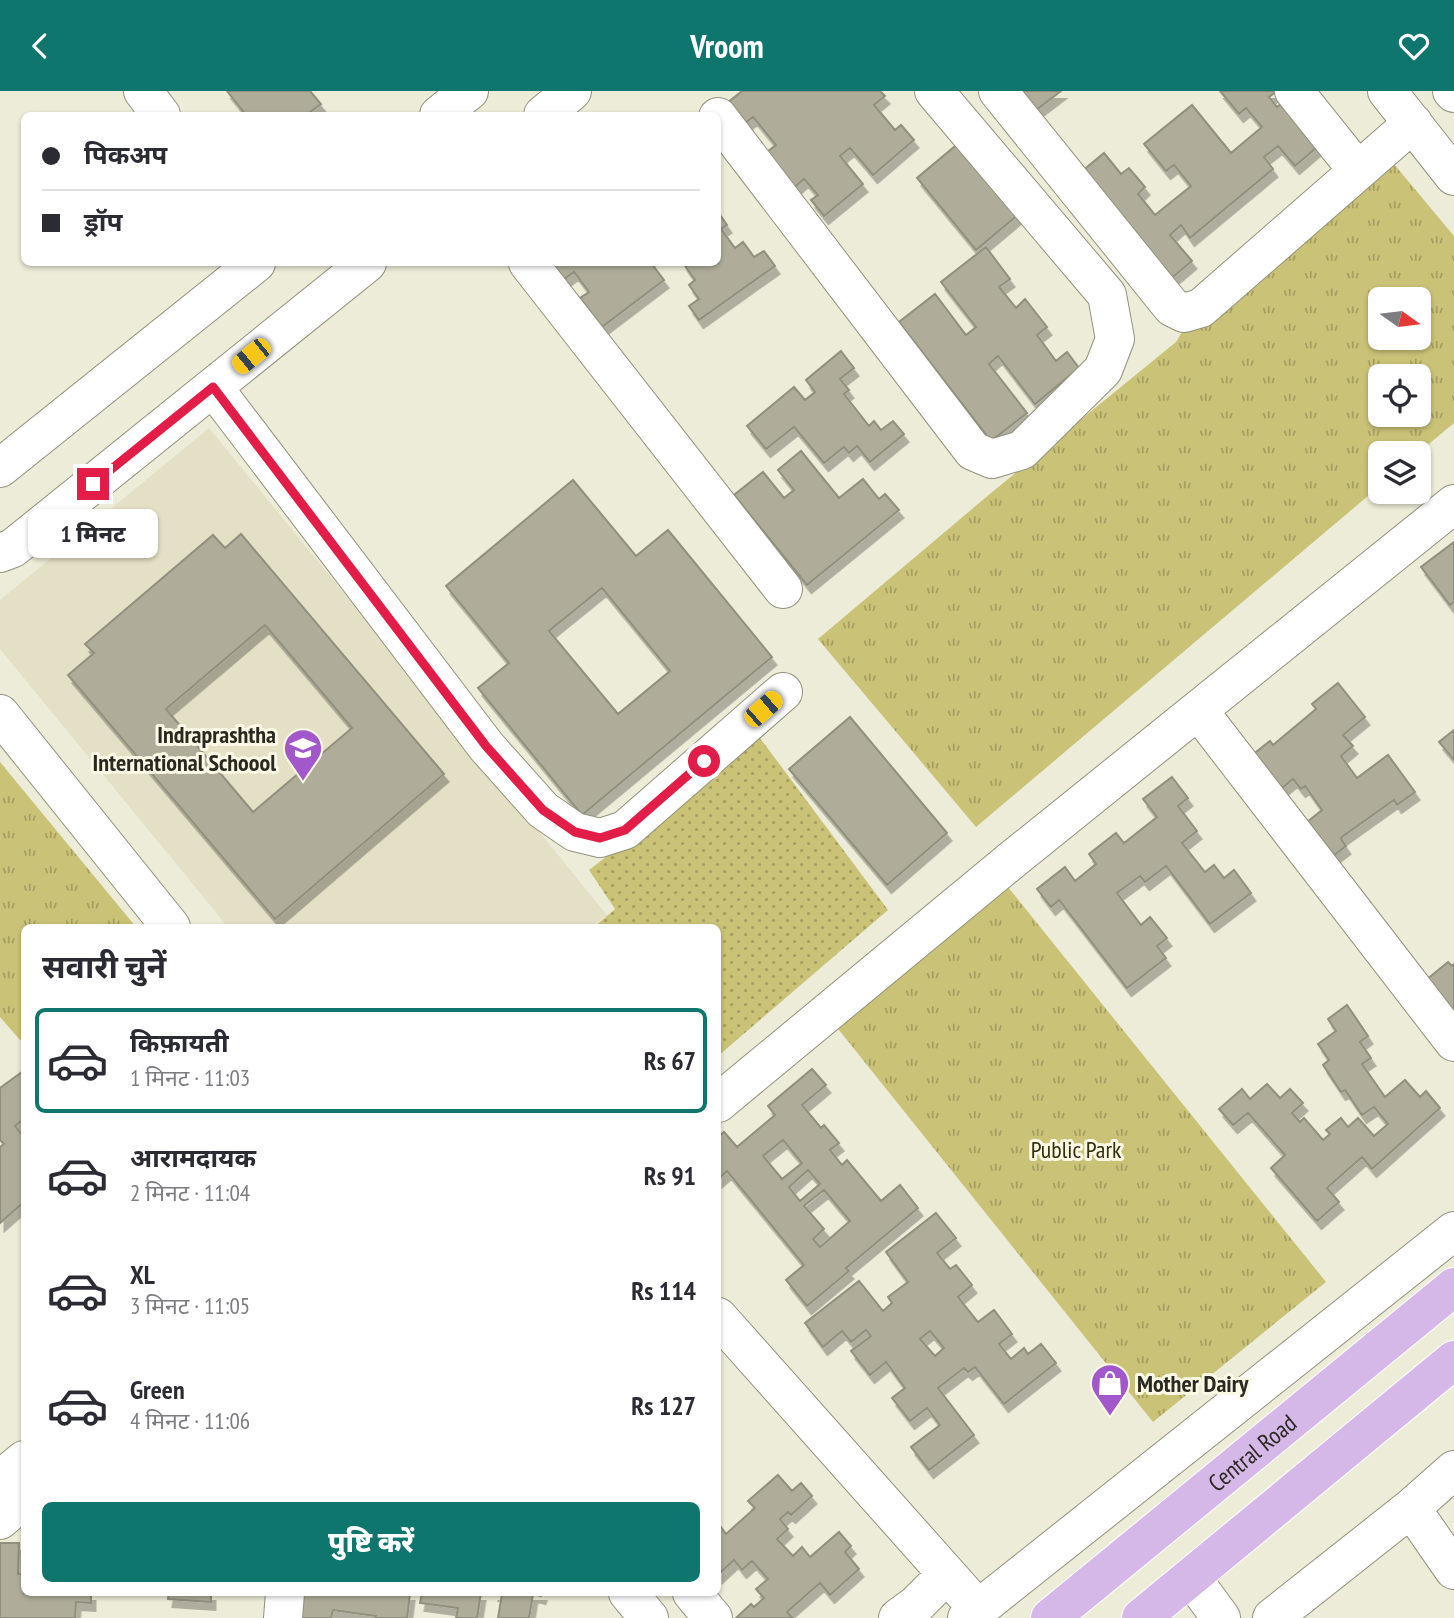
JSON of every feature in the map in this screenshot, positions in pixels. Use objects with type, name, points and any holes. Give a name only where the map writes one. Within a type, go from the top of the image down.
[{"type":"main road","name":"Central Road","points":[[1049,1618],[1454,1287]]},
{"type":"main road","points":[[1141,1618],[1454,1360]]},
{"type":"street","points":[[144,91],[159,112]]},
{"type":"street","points":[[443,112],[469,91]]},
{"type":"street","points":[[547,112],[572,91]]},
{"type":"street","points":[[704,91],[707,103],[714,112]]},
{"type":"street","points":[[721,121],[973,451],[992,459],[1022,450],[1103,370],[1115,339],[1107,295],[934,91]]},
{"type":"street","points":[[998,91],[1172,307],[1184,313],[1200,308],[1413,123]]},
{"type":"street","points":[[1294,91],[1359,171]]},
{"type":"street","points":[[1387,91],[1454,176]]},
{"type":"street","points":[[0,468],[252,266]]},
{"type":"street","points":[[0,553],[13,548],[363,266]]},
{"type":"street","points":[[529,266],[783,589]]},
{"type":"street","points":[[213,387],[486,746],[543,810],[575,832],[600,838],[625,830],[783,692]]},
{"type":"street","points":[[721,1101],[1198,710],[1454,505]]},
{"type":"street","points":[[1198,710],[1454,1042]]},
{"type":"street","points":[[0,713],[169,924]]},
{"type":"street","points":[[721,1320],[946,1576],[973,1614],[1454,1231]]},
{"type":"street","points":[[0,1480],[21,1462]]},
{"type":"street","points":[[1153,1470],[1181,1511]]},
{"type":"street","points":[[1289,1613],[1454,1470]]},
{"type":"street","points":[[0,1520],[21,1502]]},
{"type":"street","points":[[1411,1508],[1448,1549]]},
{"type":"street","points":[[898,1618],[946,1576]]},
{"type":"street","points":[[1191,1577],[1221,1618]]},
{"type":"street","points":[[283,1618],[285,1596]]},
{"type":"street","points":[[631,1596],[649,1618]]},
{"type":"street","points":[[695,1596],[713,1618]]},
{"type":"shaded area","name":"Indraprashtha International Schoool","points":[[209,428],[607,915],[595,924],[226,924],[0,649],[0,600]]},
{"type":"green space","points":[[1388,157],[1454,236],[1454,423],[1431,442],[1368,441],[1368,496],[976,827],[818,639],[1176,342],[1186,325]]},
{"type":"green space","points":[[760,738],[888,910],[721,1053],[721,924],[598,924],[615,909],[589,870]]},
{"type":"green space","points":[[0,762],[134,924],[21,924],[20,1040],[0,1017]]},
{"type":"green space","name":"Public Park","points":[[999,876],[1326,1282],[1153,1422],[827,1015]]},
{"type":"building","points":[[227,91],[310,91],[321,104],[310,112],[244,112]]},
{"type":"building","points":[[742,91],[880,91],[885,96],[874,105],[895,130],[901,125],[914,140],[873,175],[850,148],[840,156],[863,184],[824,216],[811,200],[818,195],[804,179],[795,187],[767,152],[776,145],[753,117],[743,125],[726,104]]},
{"type":"building","points":[[1013,91],[1061,91],[1031,114]]},
{"type":"building","points":[[1220,91],[1277,91],[1269,97],[1277,107],[1287,99],[1323,142],[1295,166],[1278,146],[1264,157],[1273,169],[1190,238],[1181,225],[1170,235],[1192,261],[1168,281],[1080,173],[1104,153],[1121,174],[1129,168],[1145,187],[1138,194],[1155,215],[1191,186],[1174,165],[1166,171],[1144,144],[1192,105],[1231,153],[1262,127],[1246,108],[1239,114]]},
{"type":"building","points":[[966,137],[1025,209],[976,250],[917,178]]},
{"type":"building","points":[[721,216],[727,225],[721,229]]},
{"type":"building","points":[[721,229],[735,248],[743,242],[754,257],[764,251],[775,266],[699,320],[689,306],[699,299],[689,285],[695,280],[685,266],[721,266]]},
{"type":"building","points":[[986,247],[1010,279],[999,287],[1016,308],[1025,299],[1047,327],[1037,335],[1056,361],[1067,352],[1079,368],[1035,404],[998,356],[989,364],[1027,413],[991,441],[899,322],[935,294],[966,335],[976,327],[941,282]]},
{"type":"building","points":[[552,266],[653,266],[664,280],[602,327],[580,298],[589,292],[574,272],[563,280]]},
{"type":"building","points":[[841,351],[854,368],[840,379],[849,390],[844,394],[869,426],[874,421],[881,430],[893,421],[904,434],[870,462],[857,446],[849,453],[844,447],[824,463],[794,427],[766,449],[747,426],[794,387],[805,400],[815,392],[806,380]]},
{"type":"building","points":[[801,451],[839,498],[863,479],[879,499],[885,494],[899,510],[807,585],[734,495],[763,472],[784,498],[794,490],[778,470]]},
{"type":"building","points":[[573,480],[636,556],[668,530],[772,657],[582,815],[478,688],[509,663],[446,586]],"holes":[[[602,588],[670,671],[618,714],[549,631]]]},
{"type":"building","points":[[241,534],[444,774],[275,919],[68,675],[94,653],[85,644],[213,535],[225,548]],"holes":[[[265,625],[352,728],[253,812],[166,709]]]},
{"type":"building","points":[[1454,542],[1454,602],[1450,605],[1421,567]]},
{"type":"building","points":[[1338,683],[1365,717],[1343,735],[1353,746],[1341,756],[1357,778],[1388,755],[1415,792],[1397,805],[1394,800],[1342,837],[1346,846],[1328,860],[1301,827],[1322,810],[1305,786],[1301,789],[1293,779],[1269,799],[1241,764],[1270,741],[1273,745],[1316,709],[1312,704]]},
{"type":"building","points":[[850,717],[947,833],[887,885],[789,769]]},
{"type":"building","points":[[1454,730],[1454,760],[1439,742]]},
{"type":"building","points":[[1172,777],[1188,798],[1178,806],[1197,831],[1182,843],[1205,872],[1214,865],[1224,878],[1234,870],[1251,893],[1210,924],[1166,866],[1145,882],[1140,876],[1117,893],[1141,925],[1150,917],[1167,938],[1157,946],[1166,958],[1127,988],[1059,900],[1051,907],[1037,889],[1065,867],[1075,881],[1096,864],[1089,854],[1116,833],[1124,843],[1157,817],[1143,799]]},
{"type":"building","points":[[1448,962],[1452,966],[1454,964],[1454,1016],[1420,985]]},
{"type":"building","points":[[1347,1005],[1368,1036],[1360,1042],[1371,1058],[1362,1064],[1385,1097],[1405,1080],[1420,1097],[1426,1091],[1440,1108],[1372,1169],[1362,1157],[1327,1188],[1339,1202],[1317,1221],[1271,1168],[1285,1155],[1248,1113],[1233,1125],[1219,1109],[1242,1089],[1250,1099],[1267,1084],[1280,1098],[1290,1089],[1303,1103],[1292,1113],[1300,1122],[1304,1118],[1323,1140],[1330,1134],[1326,1130],[1341,1118],[1348,1127],[1358,1118],[1374,1136],[1388,1124],[1374,1107],[1362,1115],[1345,1090],[1341,1092],[1323,1065],[1329,1060],[1318,1044],[1336,1031],[1328,1019]]},
{"type":"building","points":[[812,1069],[826,1085],[802,1105],[821,1128],[824,1125],[839,1143],[830,1150],[842,1165],[847,1160],[881,1201],[900,1185],[918,1208],[846,1268],[849,1271],[807,1306],[786,1280],[804,1265],[727,1171],[721,1176],[721,1134],[724,1132],[737,1147],[775,1115],[768,1106]],"holes":[[[783,1140],[802,1163],[782,1179],[763,1156]],[[808,1170],[820,1184],[800,1201],[789,1187]],[[824,1190],[850,1221],[820,1247],[813,1239],[824,1229],[804,1206]]]},
{"type":"building","points":[[21,1073],[21,1121],[15,1126],[21,1133],[21,1205],[0,1223],[0,1147],[4,1144],[0,1140],[0,1088]]},
{"type":"building","points":[[936,1213],[956,1238],[937,1253],[950,1269],[956,1265],[972,1285],[958,1297],[978,1322],[994,1310],[1012,1334],[999,1344],[1011,1359],[1024,1348],[1028,1354],[1041,1344],[1056,1363],[1004,1404],[975,1367],[968,1372],[964,1368],[938,1388],[974,1435],[929,1470],[911,1447],[940,1425],[927,1408],[910,1421],[892,1398],[905,1388],[886,1362],[870,1375],[851,1351],[871,1336],[866,1330],[851,1342],[842,1331],[823,1347],[805,1323],[859,1281],[883,1311],[892,1303],[888,1297],[908,1282],[886,1252]],"holes":[[[930,1331],[944,1348],[935,1356],[920,1339]]]},
{"type":"building","points":[[778,1475],[792,1491],[801,1483],[812,1496],[791,1515],[788,1512],[780,1519],[788,1529],[777,1539],[793,1556],[802,1547],[810,1557],[839,1532],[851,1546],[845,1552],[859,1569],[830,1595],[820,1583],[787,1612],[793,1618],[736,1618],[751,1604],[754,1607],[764,1598],[756,1589],[768,1579],[752,1561],[742,1570],[734,1560],[721,1572],[721,1527],[726,1534],[755,1508],[748,1501]]},
{"type":"building","points":[[0,1543],[19,1543],[18,1574],[21,1574],[21,1596],[91,1596],[91,1603],[76,1602],[75,1618],[0,1618]]},
{"type":"building","points":[[168,1596],[211,1596],[211,1602],[168,1599]]},
{"type":"building","points":[[297,1596],[410,1596],[407,1618],[376,1618],[333,1610],[331,1618],[294,1618]]},
{"type":"building","points":[[421,1596],[481,1596],[477,1618],[456,1618],[458,1608],[420,1603]]},
{"type":"building","points":[[502,1596],[533,1596],[529,1618],[498,1618]]},
{"type":"place","name":"Indraprashtha International Schoool","points":[[303,782]]},
{"type":"place","name":"Mother Dairy","points":[[1110,1417]]},
{"type":"route","points":[[93,484],[213,387],[486,746],[543,810],[575,832],[600,838],[625,830],[704,761]]}]
